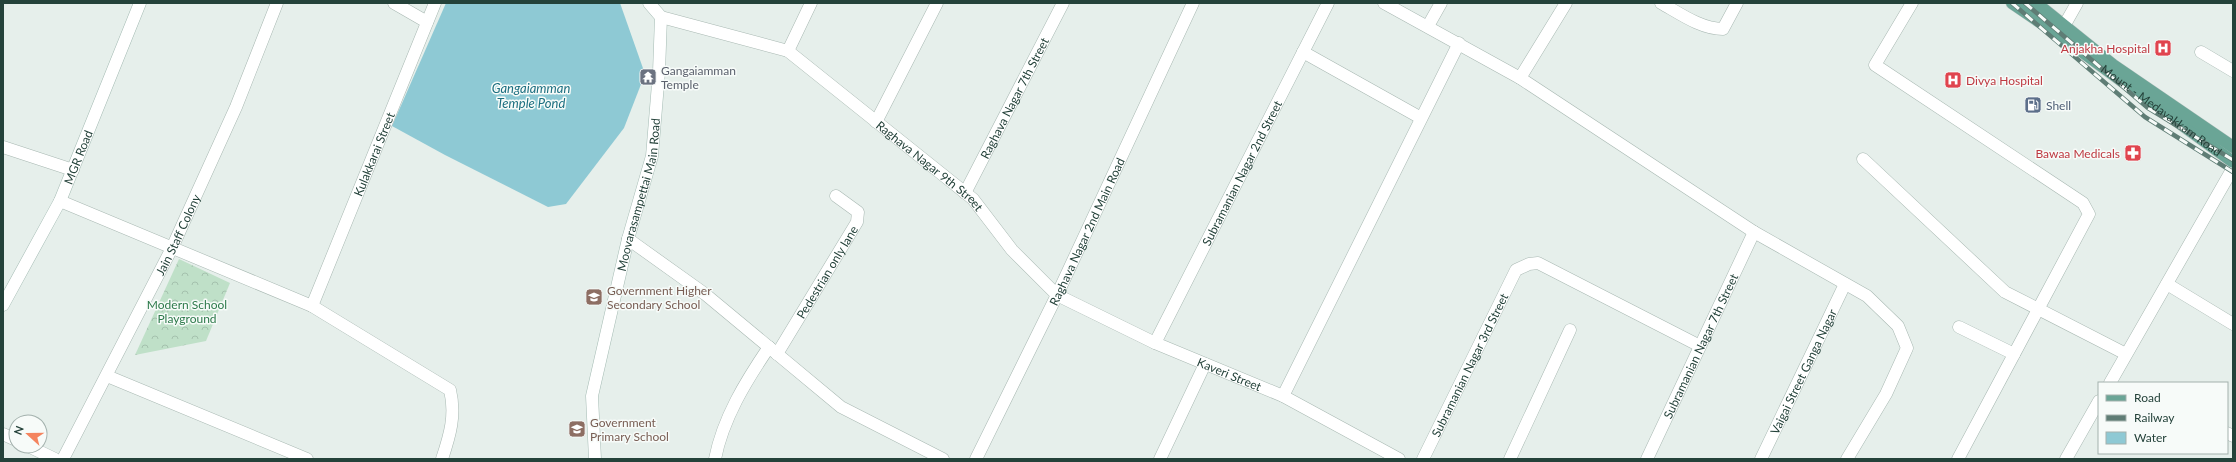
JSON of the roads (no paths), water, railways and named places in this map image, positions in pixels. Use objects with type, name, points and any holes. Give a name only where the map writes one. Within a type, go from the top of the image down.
[{"type":"main road","name":"Mount - Medavakkam Road","points":[[2012,3],[2059,35],[2233,162]]},
{"type":"main road","name":"Mount - Medavakkam Road","points":[[2036,3],[2113,65],[2233,147]]},
{"type":"street","name":"MGR Road","points":[[3,305],[60,201],[140,3]]},
{"type":"street","name":"Jain Staff Colony","points":[[63,459],[172,248],[236,107],[277,3]]},
{"type":"street","points":[[394,3],[427,22]]},
{"type":"street","name":"Kulakkarai Street","points":[[312,306],[436,3]]},
{"type":"street","points":[[649,3],[661,17],[788,52],[811,3]]},
{"type":"street","points":[[876,122],[937,3]]},
{"type":"street","name":"Raghava Nagar 7th Street","points":[[965,192],[1063,3]]},
{"type":"street","name":"Raghava Nagar 2nd Main Road","points":[[976,459],[1057,295],[1193,3]]},
{"type":"street","name":"Subramanian Nagar 2nd Street","points":[[1155,343],[1328,3]]},
{"type":"street","points":[[1384,3],[1520,78],[1754,232],[1867,296],[1898,326],[1908,348],[1886,394],[1847,459]]},
{"type":"street","points":[[1428,26],[1441,3]]},
{"type":"street","points":[[1520,78],[1566,3]]},
{"type":"street","points":[[1661,3],[1694,21],[1716,29],[1723,29],[1737,3]]},
{"type":"street","points":[[1912,3],[1875,65],[2083,203],[2089,214],[1958,459]]},
{"type":"street","points":[[2064,26],[2077,3]]},
{"type":"street","name":"Moovarasampettai Main Road","points":[[595,459],[592,396],[628,240],[652,156],[659,72],[661,17]]},
{"type":"street","points":[[1283,396],[1458,43]]},
{"type":"street","name":"Raghava Nagar 9th Street","points":[[788,52],[973,199],[1012,250],[1057,295]]},
{"type":"street","points":[[1303,52],[1421,118]]},
{"type":"street","points":[[2201,52],[2233,72]]},
{"type":"street","points":[[3,147],[73,170]]},
{"type":"street","points":[[1863,159],[2005,292],[2126,354]]},
{"type":"street","points":[[2111,382],[2233,168]]},
{"type":"street","name":"Pedestrian only lane","points":[[773,350],[858,222],[858,212],[836,196]]},
{"type":"street","points":[[60,201],[312,306],[450,390],[454,407],[451,430],[442,459]]},
{"type":"street","name":"Subramanian Nagar 7th Street","points":[[1647,459],[1754,232]]},
{"type":"street","points":[[628,240],[704,294],[841,407],[943,459]]},
{"type":"street","name":"Subramanian Nagar 3rd Street","points":[[1423,459],[1516,270],[1529,264],[1538,263],[1700,346]]},
{"type":"street","name":"Vaigai Street Ganga Nagar","points":[[1760,459],[1845,284]]},
{"type":"street","points":[[2167,284],[2233,324]]},
{"type":"street","name":"Kaveri Street","points":[[1057,295],[1155,343],[1283,396],[1398,459]]},
{"type":"street","points":[[1959,327],[2014,354]]},
{"type":"street","points":[[1510,459],[1570,330]]},
{"type":"street","points":[[715,459],[718,444],[745,382],[773,350]]},
{"type":"street","points":[[1160,459],[1205,364]]},
{"type":"street","points":[[107,376],[307,459]]},
{"type":"street","points":[[2066,459],[2098,404]]},
{"type":"street","points":[[45,454],[55,459]]},
{"type":"water","name":"Gangaiamman Temple Pond","points":[[446,3],[620,3],[645,74],[624,128],[566,204],[548,207],[445,155],[392,126]]},
{"type":"railway","points":[[2012,3],[2145,117],[2233,172]]},
{"type":"railway","points":[[2025,3],[2148,108],[2233,160]]},
{"type":"place","name":"Anjakha Hospital","points":[[2163,48]]},
{"type":"place","name":"Gangaiamman Temple","points":[[648,77]]},
{"type":"place","name":"Divya Hospital","points":[[1953,80]]},
{"type":"place","name":"Shell","points":[[2033,105]]},
{"type":"place","name":"Bawaa Medicals","points":[[2133,153]]},
{"type":"place","name":"Government Higher Secondary School","points":[[594,297]]},
{"type":"place","name":"Government Primary School","points":[[577,429]]},
{"type":"park label","name":"Modern School Playground","points":[[187,311]]}]
